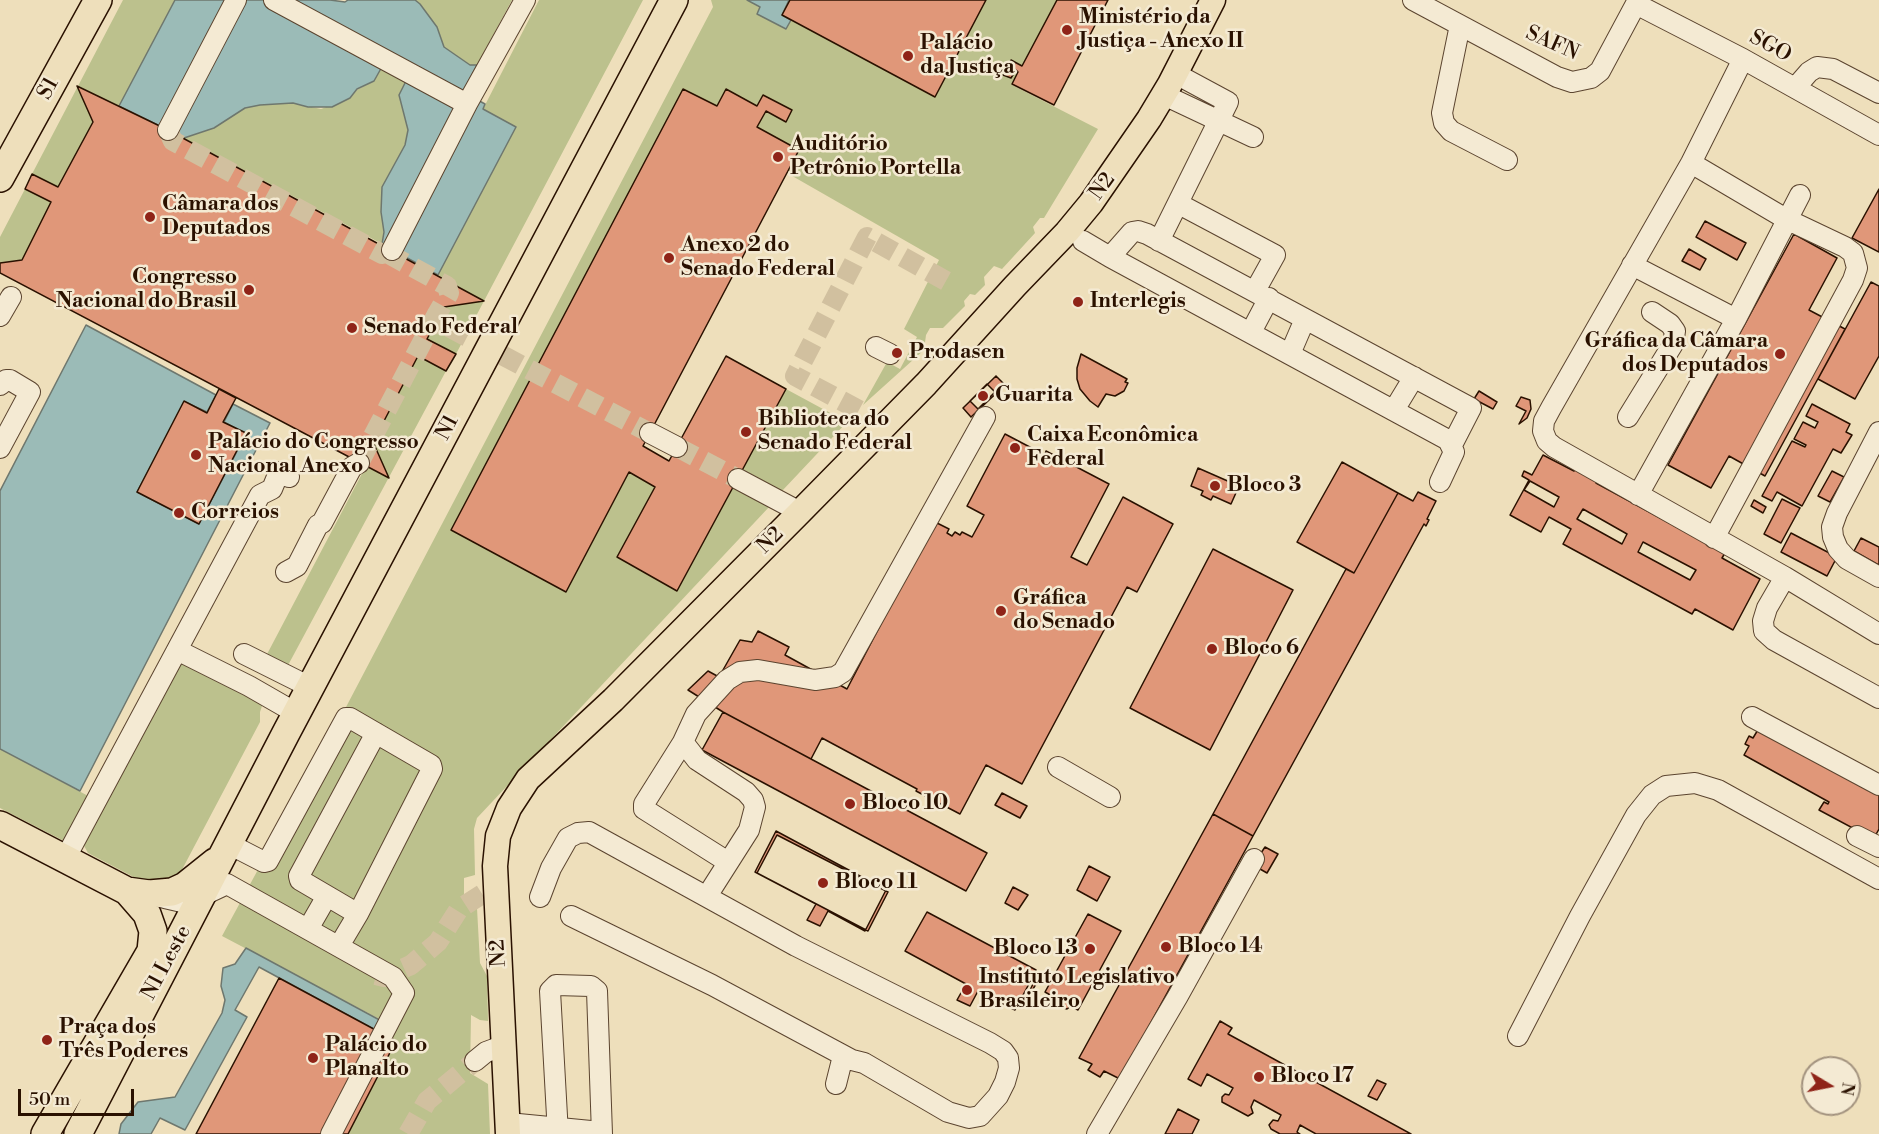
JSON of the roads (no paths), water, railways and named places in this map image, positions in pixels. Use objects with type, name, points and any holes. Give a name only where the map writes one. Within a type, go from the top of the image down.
[{"type":"highway","name":"S1","points":[[0,178],[98,0]]},
{"type":"highway","name":"N1","points":[[226,850],[296,713],[674,0]]},
{"type":"highway","points":[[0,825],[138,893],[172,892],[185,886],[226,850]]},
{"type":"highway","name":"N1 Leste","points":[[78,1134],[226,850]]},
{"type":"highway","name":"N1 Leste","points":[[45,1134],[151,951],[153,931],[138,893]]},
{"type":"main road","name":"N2","points":[[508,1129],[505,1045],[490,892],[498,836],[509,808],[528,779],[613,700],[800,512],[926,384],[1067,232],[1116,168],[1170,84],[1213,0]]},
{"type":"street","points":[[168,130],[236,0]]},
{"type":"street","points":[[274,0],[468,104]]},
{"type":"street","points":[[392,250],[525,0]]},
{"type":"street","name":"SAFN","points":[[1413,0],[1557,77],[1572,81],[1583,81],[1600,71],[1637,2]]},
{"type":"street","name":"SGO","points":[[1637,2],[1879,135]]},
{"type":"street","points":[[1460,25],[1442,113],[1444,123],[1451,131],[1507,160]]},
{"type":"street","points":[[1743,59],[1691,163],[1544,420],[1543,431],[1547,441],[1554,447],[1878,630]]},
{"type":"street","points":[[1795,88],[1809,72],[1817,67],[1833,69],[1879,93]]},
{"type":"street","points":[[1159,241],[1228,102],[1170,84]]},
{"type":"street","points":[[1170,84],[1218,122],[1253,137]]},
{"type":"street","points":[[1691,163],[1786,219],[1845,247],[1853,254],[1857,268],[1853,280],[1714,538]]},
{"type":"street","points":[[1638,495],[1736,319],[1800,195]]},
{"type":"street","points":[[1179,204],[1275,255],[1251,332]]},
{"type":"street","points":[[1110,257],[1132,232],[1138,231],[1471,408],[1452,445]]},
{"type":"street","points":[[1083,241],[1449,440],[1454,452],[1440,482]]},
{"type":"street","points":[[1632,265],[1736,319]]},
{"type":"street","points":[[0,316],[10,297]]},
{"type":"street","points":[[1628,417],[1673,344],[1675,331],[1670,324],[1652,312]]},
{"type":"street","points":[[1290,354],[1305,319]]},
{"type":"street","points":[[1394,410],[1414,377]]},
{"type":"street","points":[[0,385],[10,380],[30,392],[0,448]]},
{"type":"street","points":[[729,862],[644,809],[644,804],[683,742],[696,714],[727,680],[740,672],[758,670],[815,680],[835,677],[843,672],[985,417]]},
{"type":"street","points":[[1879,432],[1832,527],[1833,537],[1847,559],[1879,578]]},
{"type":"street","points":[[650,433],[676,447]]},
{"type":"street","points":[[286,572],[297,566],[352,467],[358,463]]},
{"type":"street","points":[[65,859],[260,495],[272,489],[279,472],[289,477]]},
{"type":"street","points":[[738,479],[800,512]]},
{"type":"street","points":[[1785,577],[1767,608],[1763,621],[1764,631],[1774,640],[1879,698]]},
{"type":"street","points":[[177,650],[232,677],[296,713]]},
{"type":"street","points":[[244,654],[310,687]]},
{"type":"street","points":[[1752,717],[1879,785]]},
{"type":"street","points":[[226,850],[264,862],[268,861],[346,718],[350,718],[431,765],[432,769],[358,914],[333,943]]},
{"type":"street","points":[[358,914],[300,880],[299,876],[376,733]]},
{"type":"street","points":[[683,742],[697,760],[746,792],[753,800],[755,807],[749,830],[707,896]]},
{"type":"street","points":[[1058,767],[1110,797]]},
{"type":"street","points":[[1518,1036],[1580,916],[1636,815],[1652,795],[1666,786],[1695,783],[1718,790],[1879,879]]},
{"type":"street","points":[[540,897],[568,838],[578,833],[590,832],[796,946],[990,1043],[1003,1051],[1008,1058],[1009,1068],[1001,1089],[987,1110],[980,1116],[969,1118],[948,1112],[864,1063],[842,1060],[836,1084]]},
{"type":"street","points":[[1857,836],[1879,847]]},
{"type":"street","points":[[1097,1134],[1254,860]]},
{"type":"street","points":[[138,893],[182,902],[191,901],[227,884],[393,976],[404,993],[331,1134]]},
{"type":"street","points":[[308,930],[327,896]]},
{"type":"street","points":[[571,916],[712,985],[852,1060]]},
{"type":"street","points":[[333,943],[342,958],[367,973]]},
{"type":"street","points":[[508,1129],[602,1133],[597,991],[591,986],[556,985],[550,991],[558,1131]]},
{"type":"street","points":[[475,1061],[486,1052],[505,1045]]},
{"type":"water","points":[[175,0],[330,0],[345,2],[348,0],[415,0],[420,4],[437,27],[444,47],[470,65],[477,65],[463,92],[485,104],[483,109],[516,127],[438,275],[382,244],[384,232],[381,212],[382,187],[405,145],[408,130],[399,95],[412,69],[388,56],[374,81],[357,89],[350,98],[332,107],[308,107],[293,103],[245,108],[214,128],[184,138],[119,106]]},
{"type":"water","points":[[747,0],[789,0],[782,15],[791,20],[786,29],[757,14],[760,7]]},
{"type":"water","points":[[86,325],[216,395],[207,412],[185,402],[137,492],[199,524],[246,434],[224,422],[233,404],[270,423],[80,791],[0,749],[0,491]]},
{"type":"water","points":[[246,948],[387,1024],[381,1033],[259,967],[235,1010],[247,1017],[185,1130],[160,1118],[151,1134],[119,1134],[121,1124],[138,1102],[175,1097],[222,1013],[225,1000],[221,986],[223,968],[235,964]]},
{"type":"tunnel","points":[[168,130],[173,141],[382,254],[392,250]]},
{"type":"tunnel","points":[[859,410],[795,376],[867,237],[946,281]]},
{"type":"tunnel","points":[[387,253],[447,286],[449,293],[437,314],[439,322],[650,433]]},
{"type":"tunnel","points":[[359,463],[437,314]]},
{"type":"tunnel","points":[[677,447],[738,479]]},
{"type":"tunnel","points":[[376,975],[384,977],[411,965],[438,942],[459,909],[484,893]]},
{"type":"tunnel","points":[[408,1134],[427,1101],[475,1061]]},
{"type":"place","name":"Ministério da Justiça - Anexo II","points":[[1067,30]]},
{"type":"place","name":"Palácio da Justiça","points":[[908,56]]},
{"type":"place","name":"Auditório Petrônio Portella","points":[[778,157]]},
{"type":"place","name":"Câmara dos Deputados","points":[[150,217]]},
{"type":"place","name":"Anexo 2 do Senado Federal","points":[[669,258]]},
{"type":"place","name":"Congresso Nacional do Brasil","points":[[249,290]]},
{"type":"place","name":"Interlegis","points":[[1078,302]]},
{"type":"place","name":"Senado Federal","points":[[352,328]]},
{"type":"place","name":"Prodasen","points":[[897,353]]},
{"type":"place","name":"Gráfica da Câmara dos Deputados","points":[[1780,354]]},
{"type":"place","name":"Guarita","points":[[983,396]]},
{"type":"place","name":"Biblioteca do Senado Federal","points":[[746,432]]},
{"type":"place","name":"Caixa Econômica Federal","points":[[1015,448]]},
{"type":"place","name":"Palácio do Congresso Nacional Anexo","points":[[196,455]]},
{"type":"place","name":"Bloco 3","points":[[1215,486]]},
{"type":"place","name":"Correios","points":[[179,513]]},
{"type":"place","name":"Gráfica do Senado","points":[[1001,611]]},
{"type":"place","name":"Bloco 6","points":[[1212,649]]},
{"type":"place","name":"Bloco 10","points":[[850,804]]},
{"type":"place","name":"Bloco 11","points":[[823,883]]},
{"type":"place","name":"Bloco 14","points":[[1166,947]]},
{"type":"place","name":"Bloco 13","points":[[1090,949]]},
{"type":"place","name":"Instituto Legislativo Brasileiro","points":[[967,990]]},
{"type":"place","name":"Praça dos Três Poderes","points":[[47,1040]]},
{"type":"place","name":"Palácio do Planalto","points":[[313,1058]]},
{"type":"place","name":"Bloco 17","points":[[1259,1077]]}]
